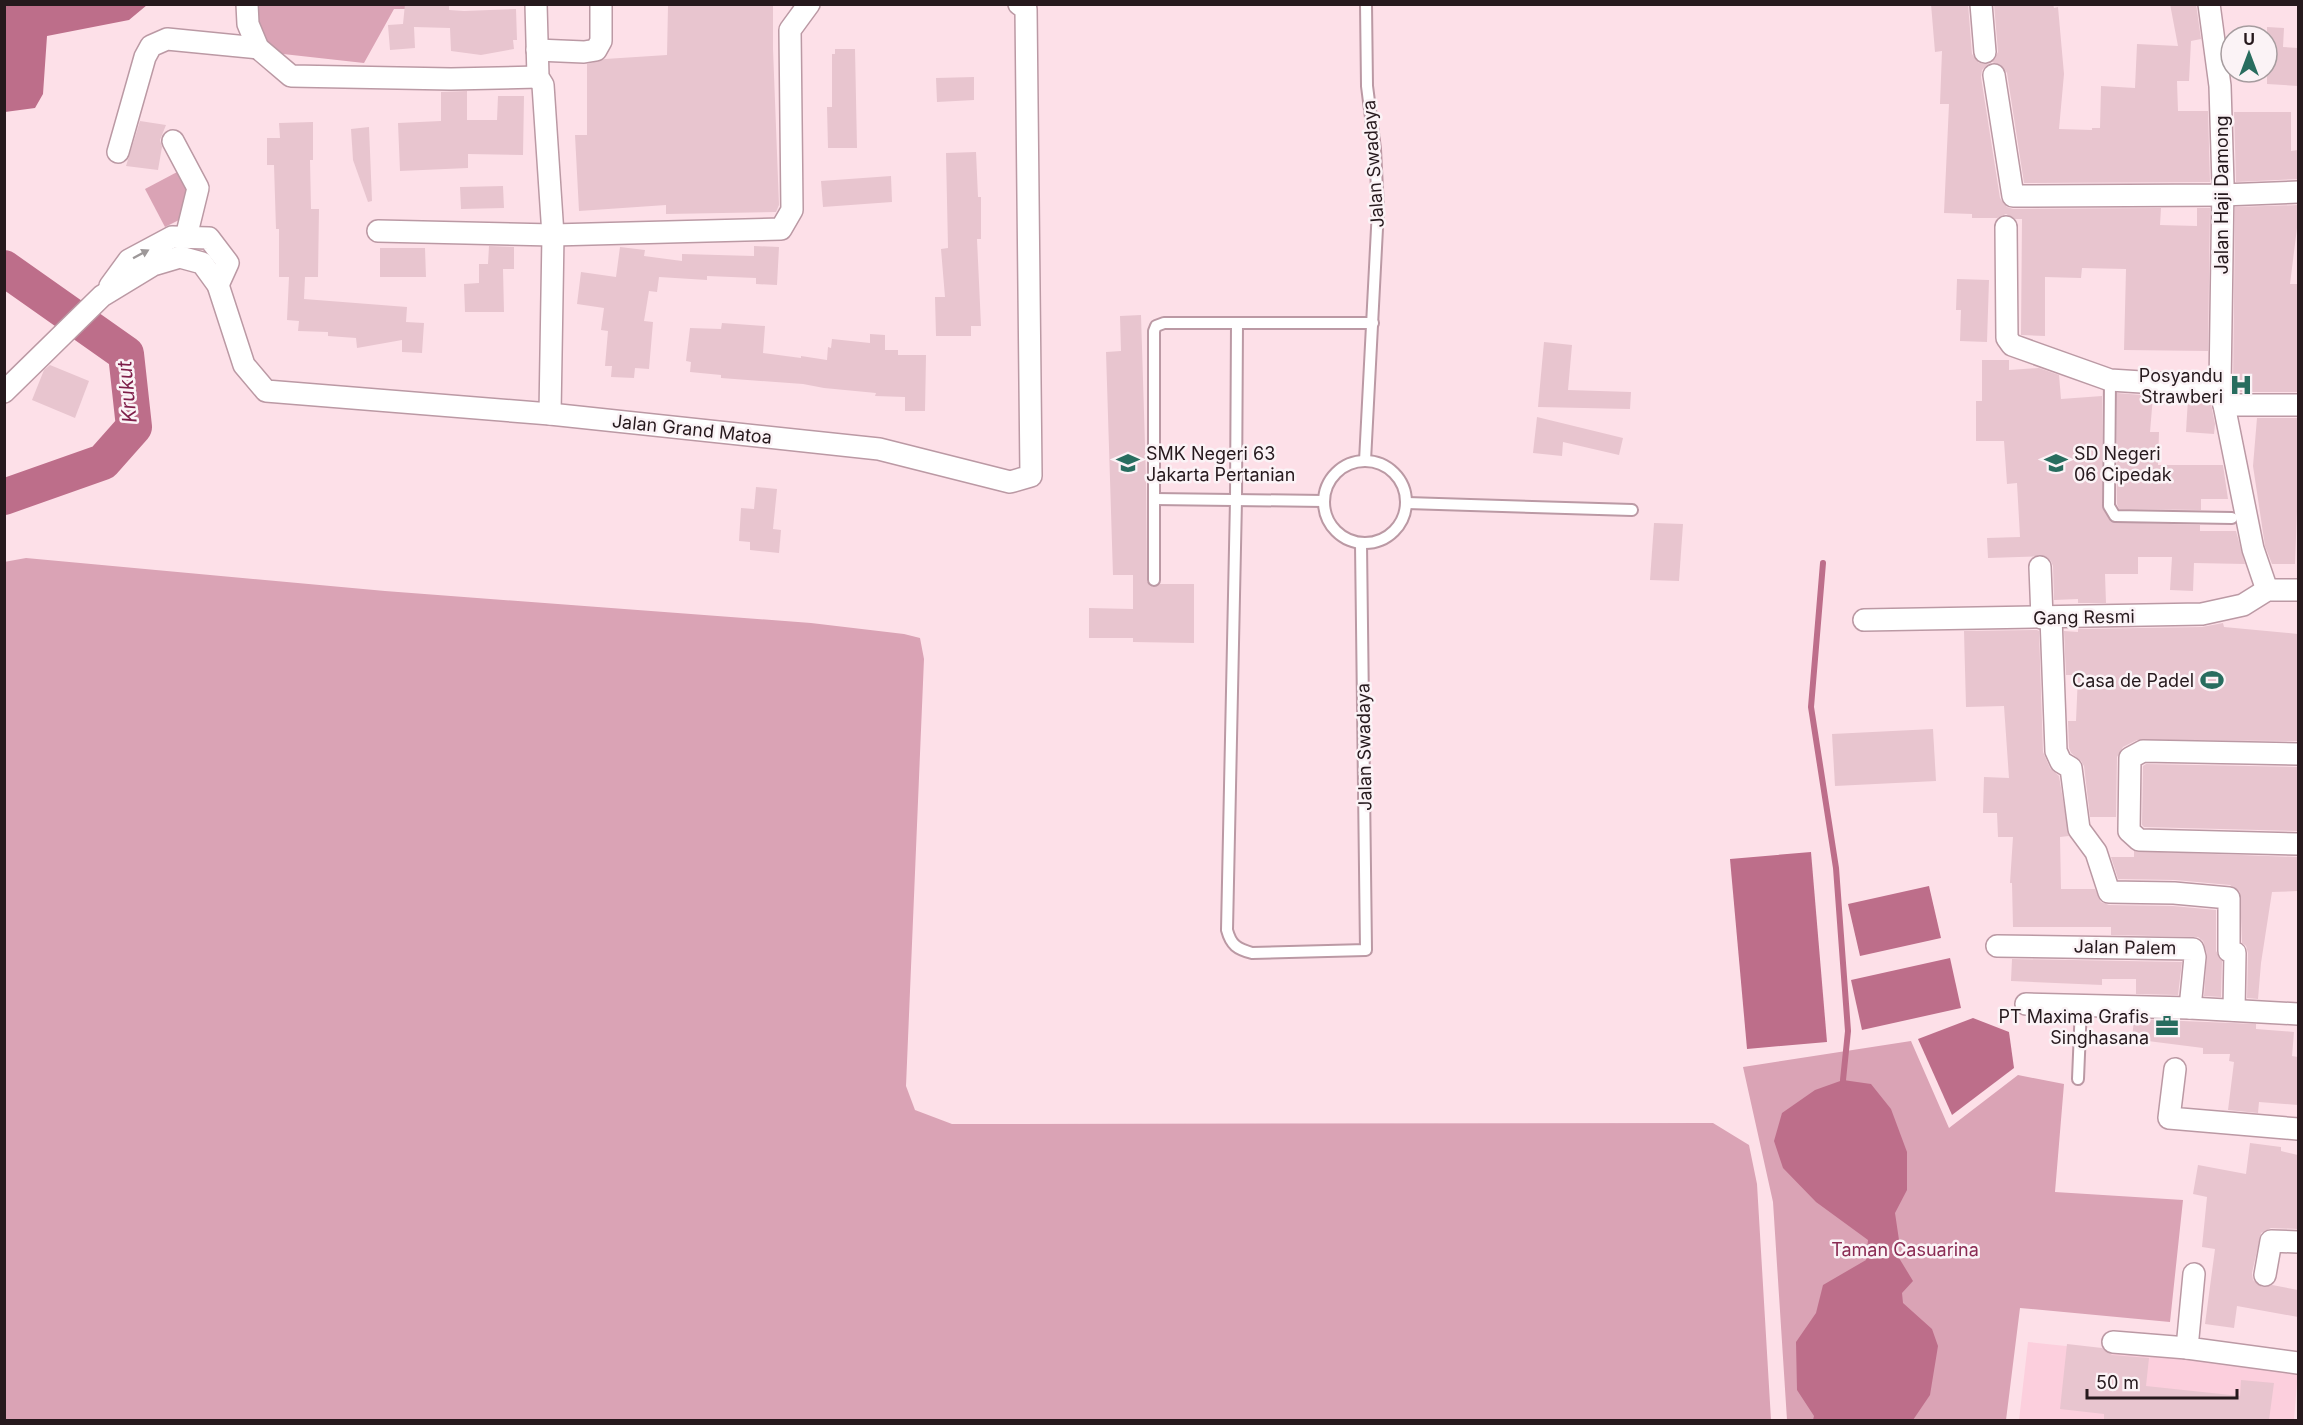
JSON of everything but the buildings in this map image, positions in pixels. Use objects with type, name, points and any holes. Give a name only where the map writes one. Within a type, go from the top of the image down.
[{"type":"street","points":[[248,4],[248,24],[258,48],[291,76],[451,79],[538,77]]},
{"type":"street","points":[[536,4],[538,77],[543,85],[553,236],[550,414]]},
{"type":"street","points":[[537,50],[584,52],[597,50],[601,41],[601,4]]},
{"type":"street","points":[[378,231],[553,236],[781,228],[792,210],[790,30],[809,4]]},
{"type":"street","name":"Jalan Grand Matoa","points":[[4,392],[102,296],[153,265],[180,257],[202,262],[218,285],[244,365],[266,392],[550,414],[879,449],[1010,482],[1031,476],[1026,9],[1019,4]]},
{"type":"street","points":[[1981,4],[1985,52]]},
{"type":"street","name":"Jalan Haji Damong","points":[[2209,4],[2220,86],[2222,396],[2253,549],[2267,590]]},
{"type":"street","points":[[118,152],[145,57],[151,46],[167,39],[258,48]]},
{"type":"street","points":[[1994,75],[2013,196],[2222,195],[2298,192]]},
{"type":"street","points":[[173,141],[198,188],[186,237]]},
{"type":"street","points":[[2006,227],[2007,338],[2012,345],[2110,380],[2298,405]]},
{"type":"street","points":[[102,296],[129,260],[172,237],[208,238],[228,263],[218,285]]},
{"type":"street","points":[[2040,567],[2047,617],[2056,752],[2061,762],[2071,768],[2079,829],[2096,852],[2109,892],[2174,893],[2229,898],[2229,951],[2235,953],[2234,1010]]},
{"type":"street","points":[[2267,590],[2298,590]]},
{"type":"street","name":"Gang Resmi","points":[[1864,620],[2202,614],[2243,605],[2267,590]]},
{"type":"street","points":[[2298,754],[2143,752],[2135,754],[2130,758],[2129,831],[2139,840],[2298,844]]},
{"type":"street","name":"Jalan Palem","points":[[1997,946],[2193,948],[2195,957],[2190,1008]]},
{"type":"street","points":[[2026,1004],[2190,1008],[2298,1014]]},
{"type":"street","points":[[2175,1069],[2169,1118],[2298,1129]]},
{"type":"street","points":[[2265,1275],[2271,1241],[2298,1242]]},
{"type":"street","points":[[2187,1348],[2194,1274]]},
{"type":"street","points":[[2113,1342],[2187,1348],[2298,1363]]},
{"type":"lane","name":"Jalan Swadaya","points":[[1365,461],[1378,209],[1375,150],[1367,86],[1366,4]]},
{"type":"lane","points":[[1154,580],[1154,331],[1156,326],[1164,323],[1373,323]]},
{"type":"lane","points":[[1236,500],[1237,323]]},
{"type":"lane","points":[[2110,380],[2109,506],[2115,516],[2232,518]]},
{"type":"lane","points":[[1365,461],[1381,464],[1395,473],[1404,486],[1407,502],[1404,519],[1393,533],[1378,542],[1362,544],[1346,539],[1334,530],[1326,516],[1324,501],[1327,486],[1336,473],[1349,464],[1365,461]]},
{"type":"lane","points":[[1154,499],[1324,501]]},
{"type":"lane","name":"Jalan Swadaya","points":[[1236,500],[1227,930],[1230,942],[1238,949],[1252,953],[1366,950],[1362,544]]},
{"type":"lane","points":[[1407,502],[1632,510]]},
{"type":"lane","points":[[2078,1079],[2080,1006]]},
{"type":"shaded area","points":[[4,5],[147,5],[129,20],[47,36],[43,94],[35,108],[5,112]]},
{"type":"shaded area","points":[[1811,852],[1827,1042],[1747,1049],[1730,859]]},
{"type":"shaded area","points":[[1929,886],[1941,938],[1860,956],[1848,904]]},
{"type":"shaded area","points":[[1950,958],[1961,1008],[1862,1030],[1851,980]]},
{"type":"shaded area","points":[[1973,1018],[2009,1032],[2014,1068],[1952,1115],[1918,1039]]},
{"type":"shaded area","points":[[1843,1080],[1871,1084],[1891,1109],[1907,1152],[1907,1190],[1895,1213],[1899,1240],[1896,1253],[1913,1281],[1902,1293],[1903,1303],[1932,1329],[1938,1346],[1930,1395],[1913,1420],[1813,1420],[1814,1416],[1797,1390],[1796,1342],[1816,1313],[1823,1285],[1866,1260],[1868,1240],[1816,1202],[1783,1168],[1774,1141],[1782,1113],[1815,1090]]},
{"type":"shaded area","points":[[2028,1342],[2298,1370],[2294,1420],[2019,1420]]},
{"type":"green space","points":[[410,4],[410,9],[394,9],[364,63],[247,50],[246,5]]},
{"type":"green space","points":[[179,171],[199,210],[165,227],[145,189]]},
{"type":"green space","points":[[26,558],[385,591],[811,623],[920,638],[924,659],[906,1086],[915,1110],[952,1124],[1713,1123],[1749,1145],[1757,1184],[1771,1420],[5,1420],[4,562]]},
{"type":"green space","name":"Taman Casuarina","points":[[1911,1041],[1949,1128],[2018,1075],[2064,1084],[2055,1192],[2183,1200],[2170,1322],[2020,1308],[2006,1420],[1787,1420],[1773,1202],[1743,1067]]},
{"type":"waterway","name":"Krukut","points":[[4,268],[126,354],[134,427],[103,462],[4,497]]},
{"type":"waterway","points":[[1823,563],[1811,707],[1836,868],[1848,1031],[1844,1086]]},
{"type":"place","name":"Posyandu Strawberi","points":[[2241,385]]},
{"type":"place","name":"SMK Negeri 63 Jakarta Pertanian","points":[[1128,463]]},
{"type":"place","name":"SD Negeri 06 Cipedak","points":[[2056,463]]},
{"type":"place","name":"Casa de Padel","points":[[2212,680]]},
{"type":"place","name":"PT Maxima Grafis Singhasana","points":[[2167,1026]]}]
